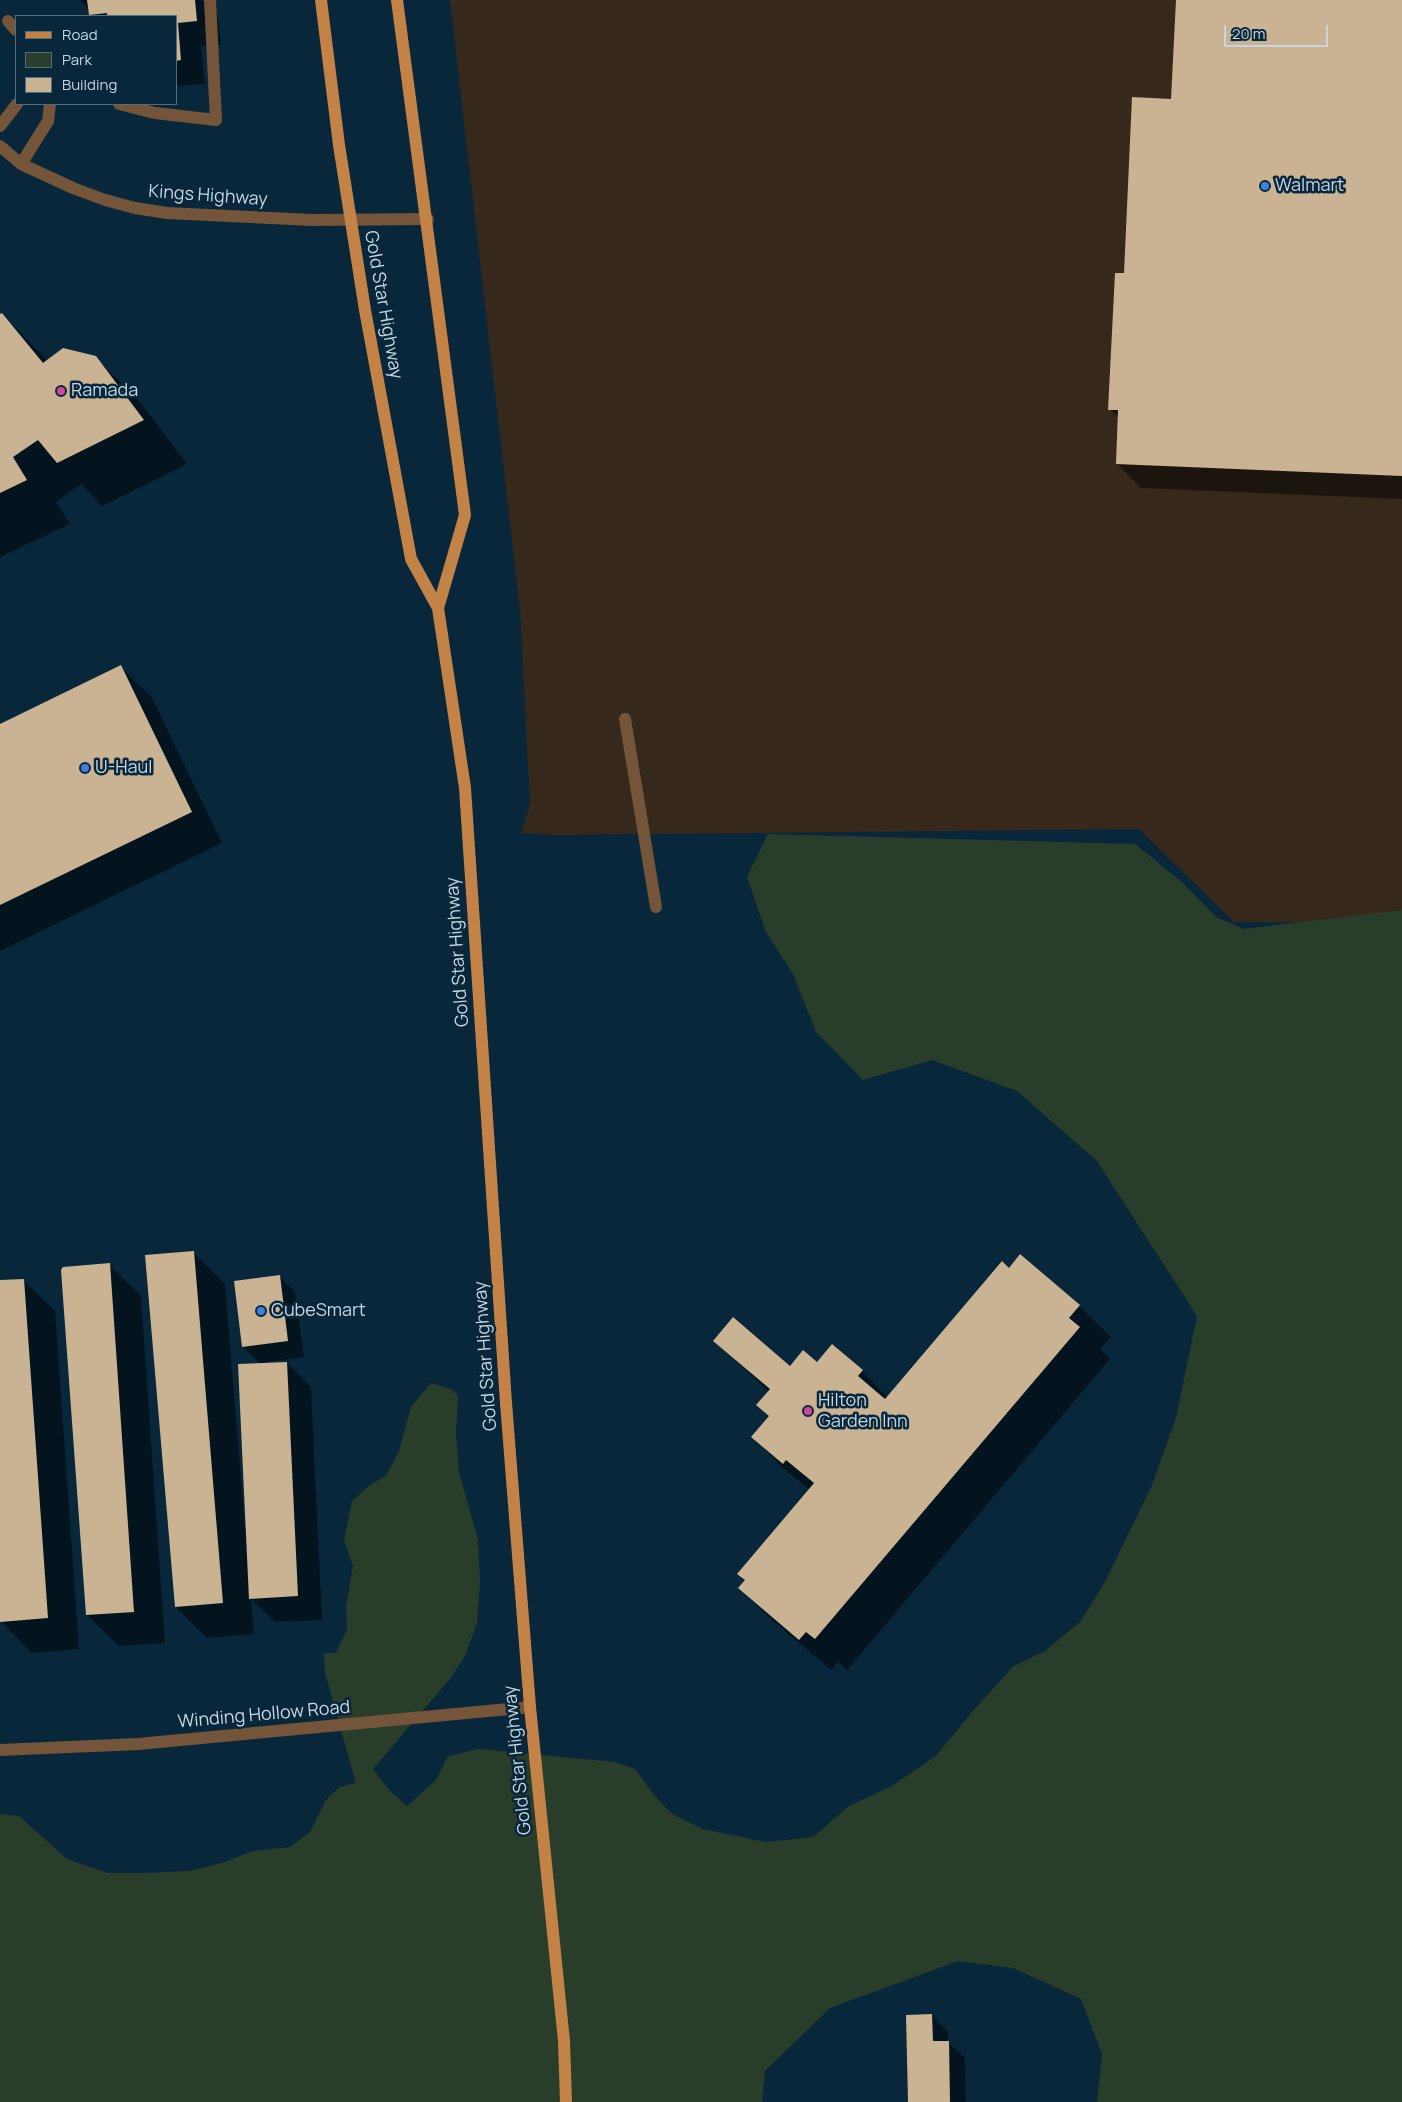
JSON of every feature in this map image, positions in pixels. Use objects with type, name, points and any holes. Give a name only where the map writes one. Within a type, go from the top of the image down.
[{"type":"main road","name":"Gold Star Highway","points":[[321,0],[365,310],[411,559],[438,608],[465,788],[506,1403],[530,1708],[564,2041],[566,2102]]},
{"type":"main road","name":"Gold Star Highway","points":[[398,0],[465,515],[438,608]]},
{"type":"street","points":[[122,105],[155,113],[216,120],[210,0]]},
{"type":"street","points":[[0,126],[16,105]]},
{"type":"street","points":[[21,164],[48,121],[50,105]]},
{"type":"street","name":"Kings Highway","points":[[0,146],[21,164],[73,188],[134,208],[167,213],[351,221],[428,219]]},
{"type":"street","points":[[625,719],[656,907]]},
{"type":"street","name":"Winding Hollow Road","points":[[0,1750],[138,1744],[530,1708]]},
{"type":"shaded area","points":[[450,0],[1402,0],[1402,923],[1234,922],[1139,829],[556,835],[521,833],[530,804],[520,610]]},
{"type":"green space","points":[[768,834],[1135,844],[1183,883],[1216,917],[1244,929],[1402,910],[1402,2102],[1097,2102],[1102,2054],[1081,1999],[1013,1968],[958,1961],[830,2008],[765,2071],[762,2102],[0,2102],[0,1814],[19,1816],[67,1859],[108,1873],[188,1871],[222,1863],[253,1851],[290,1847],[310,1832],[326,1800],[339,1787],[356,1783],[325,1673],[324,1653],[336,1653],[347,1630],[346,1606],[353,1566],[344,1540],[352,1501],[370,1485],[386,1476],[399,1451],[411,1407],[431,1383],[453,1390],[458,1396],[456,1433],[459,1472],[478,1540],[480,1582],[477,1623],[465,1656],[449,1680],[373,1769],[389,1790],[407,1806],[436,1780],[448,1756],[479,1749],[615,1762],[635,1769],[654,1795],[672,1814],[703,1829],[766,1842],[813,1837],[849,1806],[892,1786],[936,1756],[972,1712],[1014,1666],[1045,1651],[1080,1622],[1105,1582],[1152,1485],[1176,1418],[1197,1316],[1097,1161],[1017,1091],[932,1060],[863,1080],[816,1032],[793,974],[766,932],[747,877]]},
{"type":"building","points":[[87,0],[195,0],[197,21],[178,23],[178,15],[107,15],[107,13],[89,15]]},
{"type":"building","name":"Walmart","points":[[1176,0],[1402,0],[1402,476],[1116,464],[1118,410],[1108,410],[1115,273],[1124,273],[1132,97],[1171,99]]},
{"type":"building","points":[[178,23],[181,60],[178,61]]},
{"type":"building","name":"Ramada","points":[[2,313],[43,363],[63,348],[96,356],[144,420],[57,463],[38,440],[13,457],[27,480],[0,493],[0,314]]},
{"type":"building","name":"U-Haul","points":[[121,665],[192,812],[0,905],[0,724]]},
{"type":"building","points":[[194,1251],[223,1603],[175,1607],[145,1255]]},
{"type":"building","points":[[1020,1254],[1080,1305],[1069,1318],[1080,1327],[815,1639],[806,1632],[799,1640],[738,1588],[745,1580],[737,1574],[814,1483],[786,1460],[783,1464],[751,1437],[769,1416],[756,1405],[770,1389],[713,1341],[733,1317],[790,1366],[803,1350],[817,1362],[832,1344],[863,1370],[858,1376],[885,1399],[1002,1261],[1009,1268]]},
{"type":"building","points":[[110,1263],[134,1612],[86,1615],[61,1270],[63,1267]]},
{"type":"building","name":"CubeSmart","points":[[280,1275],[288,1341],[242,1347],[234,1281]]},
{"type":"building","points":[[24,1279],[48,1618],[0,1622],[0,1280]]},
{"type":"building","points":[[287,1362],[298,1596],[249,1599],[238,1364]]},
{"type":"building","points":[[932,2014],[933,2041],[949,2041],[950,2102],[908,2102],[906,2015]]},
{"type":"place","name":"Walmart","points":[[1265,186]]},
{"type":"place","name":"Ramada","points":[[61,391]]},
{"type":"place","name":"U-Haul","points":[[85,768]]},
{"type":"place","name":"CubeSmart","points":[[261,1311]]},
{"type":"place","name":"Hilton Garden Inn","points":[[808,1411]]}]
